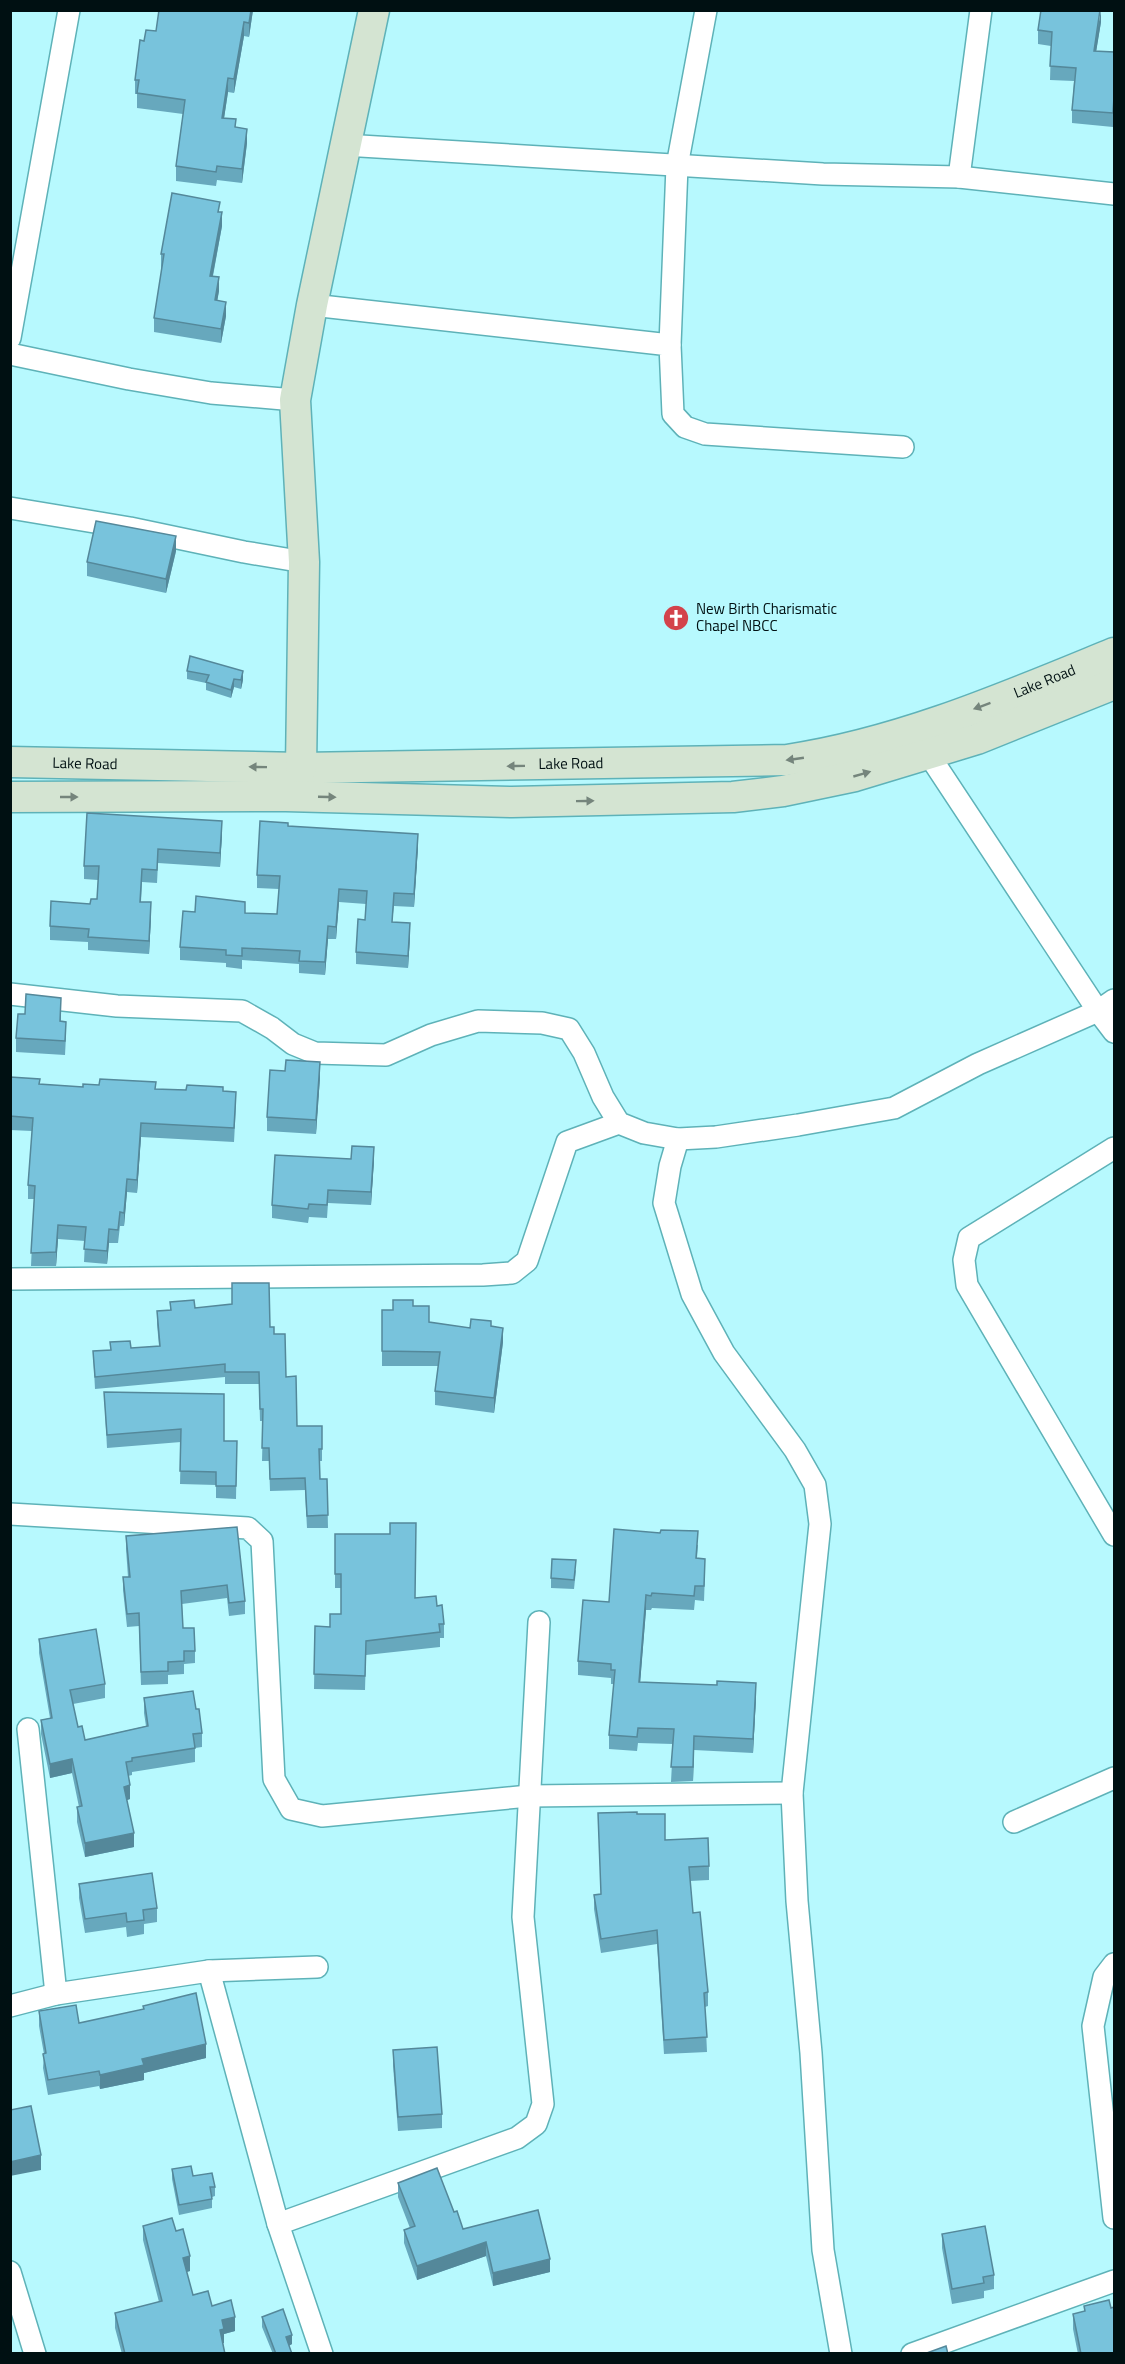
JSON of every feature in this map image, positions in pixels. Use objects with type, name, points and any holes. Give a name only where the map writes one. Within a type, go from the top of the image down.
[{"type":"main road","points":[[301,768],[304,562],[295,400],[344,145],[374,10]]},
{"type":"main road","name":"Lake Road","points":[[10,797],[286,796],[512,802],[733,797],[783,791],[855,776],[998,700],[1114,653]]},
{"type":"main road","name":"Lake Road","points":[[10,762],[301,768],[787,760],[920,741],[977,739],[1114,684]]},
{"type":"street","points":[[10,338],[69,10]]},
{"type":"street","points":[[706,10],[677,166],[670,345],[673,414],[685,427],[705,434],[903,447]]},
{"type":"street","points":[[959,177],[981,10]]},
{"type":"street","points":[[344,145],[823,174],[959,177],[1114,194]]},
{"type":"street","points":[[312,305],[670,345]]},
{"type":"street","points":[[10,354],[129,379],[212,393],[295,400]]},
{"type":"street","points":[[10,508],[130,528],[304,562]]},
{"type":"street","points":[[920,741],[1106,1006],[1114,1032]]},
{"type":"street","points":[[10,994],[117,1006],[242,1011],[272,1028],[293,1044],[315,1053],[386,1055],[431,1035],[478,1021],[542,1023],[569,1029],[584,1053],[603,1097],[619,1123],[644,1133],[678,1139],[716,1137],[894,1108],[978,1064],[1106,1006]]},
{"type":"street","points":[[10,1279],[512,1274],[527,1261],[567,1142],[619,1123]]},
{"type":"street","points":[[678,1139],[670,1166],[664,1203],[692,1293],[724,1353],[795,1450],[814,1485],[820,1524],[792,1793],[797,1901],[811,2053],[823,2250],[841,2354]]},
{"type":"street","points":[[1114,1148],[969,1238],[964,1260],[967,1285],[1114,1535]]},
{"type":"street","points":[[10,1514],[248,1528],[262,1541],[274,1779],[291,1809],[322,1816],[529,1796],[792,1793]]},
{"type":"street","points":[[278,2224],[517,2138],[537,2124],[543,2104],[523,1917],[539,1622]]},
{"type":"street","points":[[28,1729],[56,1994]]},
{"type":"street","points":[[1014,1822],[1114,1778]]},
{"type":"street","points":[[1114,1964],[1104,1977],[1093,2026],[1114,2218]]},
{"type":"street","points":[[10,2006],[56,1994],[209,1971],[317,1967]]},
{"type":"street","points":[[209,1971],[278,2224],[322,2354]]},
{"type":"street","points":[[10,2272],[35,2354]]},
{"type":"street","points":[[914,2353],[1114,2281]]},
{"type":"building","points":[[159,10],[251,10],[249,23],[244,22],[234,79],[228,78],[222,118],[236,119],[235,127],[247,129],[242,169],[217,166],[216,172],[176,166],[185,100],[137,93],[139,80],[135,80],[140,40],[144,41],[146,30],[156,31]]},
{"type":"building","points":[[1041,10],[1100,10],[1094,51],[1114,52],[1113,113],[1072,110],[1076,68],[1050,66],[1052,32],[1038,30]]},
{"type":"building","points":[[172,193],[220,202],[218,212],[222,212],[210,276],[219,277],[215,300],[226,302],[221,329],[154,318],[164,254],[161,254]]},
{"type":"building","points":[[96,521],[176,536],[166,579],[87,562]]},
{"type":"building","points":[[190,656],[243,671],[241,680],[234,679],[231,690],[206,682],[209,675],[187,671]]},
{"type":"building","points":[[87,813],[222,821],[220,853],[158,849],[157,870],[142,869],[140,902],[151,902],[149,941],[88,937],[89,929],[50,926],[51,901],[90,904],[91,899],[97,899],[99,866],[84,866]]},
{"type":"building","points":[[260,821],[288,823],[288,826],[418,834],[414,894],[394,893],[392,922],[410,923],[408,956],[356,952],[358,919],[365,920],[367,891],[339,889],[336,927],[328,926],[325,962],[299,961],[300,951],[242,948],[242,956],[226,955],[226,950],[180,947],[183,911],[195,912],[196,896],[245,902],[245,913],[277,914],[280,876],[257,875]]},
{"type":"building","points":[[26,994],[61,998],[60,1021],[66,1022],[65,1041],[16,1038],[18,1014],[25,1014]]},
{"type":"building","points":[[286,1060],[320,1062],[316,1120],[267,1117],[270,1070],[285,1071]]},
{"type":"building","points":[[10,1077],[40,1079],[39,1084],[83,1087],[83,1084],[99,1085],[100,1079],[156,1082],[155,1089],[186,1090],[187,1085],[223,1087],[223,1091],[236,1092],[234,1128],[141,1123],[137,1180],[127,1179],[124,1213],[120,1212],[118,1230],[109,1229],[107,1251],[84,1249],[86,1227],[58,1225],[56,1252],[31,1253],[35,1186],[28,1185],[33,1118],[10,1116]]},
{"type":"building","points":[[352,1146],[374,1147],[371,1192],[328,1190],[327,1205],[309,1204],[308,1209],[272,1205],[275,1155],[351,1159]]},
{"type":"building","points":[[232,1283],[269,1283],[270,1327],[274,1327],[274,1334],[285,1334],[286,1377],[296,1376],[297,1426],[322,1426],[322,1449],[319,1449],[320,1479],[327,1479],[328,1515],[307,1516],[305,1478],[270,1479],[269,1448],[262,1448],[263,1409],[260,1409],[259,1372],[225,1372],[225,1364],[95,1377],[93,1351],[111,1350],[110,1342],[130,1341],[131,1348],[160,1346],[157,1311],[171,1310],[170,1302],[194,1300],[195,1308],[232,1304]]},
{"type":"building","points":[[393,1300],[413,1300],[413,1306],[429,1306],[429,1322],[470,1328],[471,1319],[491,1321],[491,1326],[503,1328],[494,1398],[435,1391],[440,1352],[382,1351],[382,1310],[393,1310]]},
{"type":"building","points":[[104,1392],[224,1394],[224,1441],[237,1441],[236,1486],[216,1486],[216,1472],[180,1471],[181,1429],[107,1435]]},
{"type":"building","points":[[390,1523],[416,1523],[415,1598],[436,1596],[437,1606],[442,1605],[444,1624],[439,1624],[440,1632],[366,1641],[365,1676],[314,1674],[315,1626],[330,1627],[330,1614],[341,1614],[341,1574],[335,1574],[335,1534],[390,1534]]},
{"type":"building","points":[[237,1527],[245,1601],[229,1603],[227,1585],[181,1591],[183,1628],[194,1628],[195,1651],[184,1651],[184,1661],[168,1662],[168,1671],[141,1672],[139,1613],[127,1614],[123,1577],[130,1577],[126,1536]]},
{"type":"building","points":[[614,1529],[660,1533],[661,1530],[698,1531],[696,1558],[705,1559],[704,1586],[695,1586],[694,1596],[652,1593],[651,1596],[646,1595],[639,1682],[717,1685],[717,1681],[756,1683],[753,1739],[694,1736],[693,1767],[671,1767],[674,1729],[638,1728],[637,1737],[609,1735],[615,1670],[611,1670],[611,1664],[578,1661],[583,1600],[609,1602]]},
{"type":"building","points":[[552,1559],[576,1560],[574,1580],[551,1578]]},
{"type":"building","points":[[96,1629],[105,1684],[70,1690],[78,1727],[82,1726],[85,1740],[148,1726],[144,1698],[193,1691],[196,1709],[199,1709],[202,1733],[193,1734],[195,1748],[132,1758],[132,1761],[126,1762],[130,1785],[124,1787],[134,1833],[85,1843],[77,1807],[82,1806],[72,1759],[50,1764],[41,1720],[52,1718],[39,1639]]},
{"type":"building","points":[[637,1812],[637,1814],[665,1814],[665,1840],[708,1838],[709,1866],[689,1867],[693,1913],[700,1912],[708,1992],[704,1993],[707,2037],[664,2040],[657,1930],[601,1939],[594,1895],[601,1894],[598,1813]]},
{"type":"building","points":[[152,1873],[157,1908],[143,1910],[144,1920],[127,1922],[126,1913],[85,1919],[79,1884]]},
{"type":"building","points":[[196,1993],[206,2044],[142,2059],[144,2065],[100,2075],[99,2071],[48,2080],[39,2011],[76,2005],[79,2023],[144,2009],[143,2006]]},
{"type":"building","points":[[437,2047],[442,2114],[398,2117],[393,2050]]},
{"type":"building","points":[[31,2106],[41,2155],[10,2162],[10,2110]]},
{"type":"building","points":[[191,2166],[193,2176],[212,2173],[215,2187],[210,2187],[212,2199],[179,2205],[172,2169]]},
{"type":"building","points":[[437,2168],[463,2229],[538,2210],[550,2259],[493,2273],[486,2242],[417,2266],[404,2230],[415,2226],[398,2183]]},
{"type":"building","points":[[172,2218],[176,2231],[183,2229],[190,2256],[183,2258],[193,2295],[208,2291],[212,2306],[231,2300],[235,2317],[222,2320],[224,2329],[220,2330],[225,2354],[125,2354],[115,2313],[162,2301],[143,2226]]},
{"type":"building","points":[[985,2226],[994,2275],[983,2277],[984,2283],[952,2289],[942,2234]]},
{"type":"building","points":[[1109,2300],[1111,2308],[1114,2307],[1114,2354],[1081,2354],[1073,2314],[1085,2311],[1084,2306]]},
{"type":"building","points":[[283,2309],[292,2335],[286,2337],[292,2354],[276,2354],[262,2317]]},
{"type":"building","points":[[946,2346],[948,2354],[924,2354]]},
{"type":"place","name":"New Birth Charismatic Chapel NBCC","points":[[676,618]]}]
